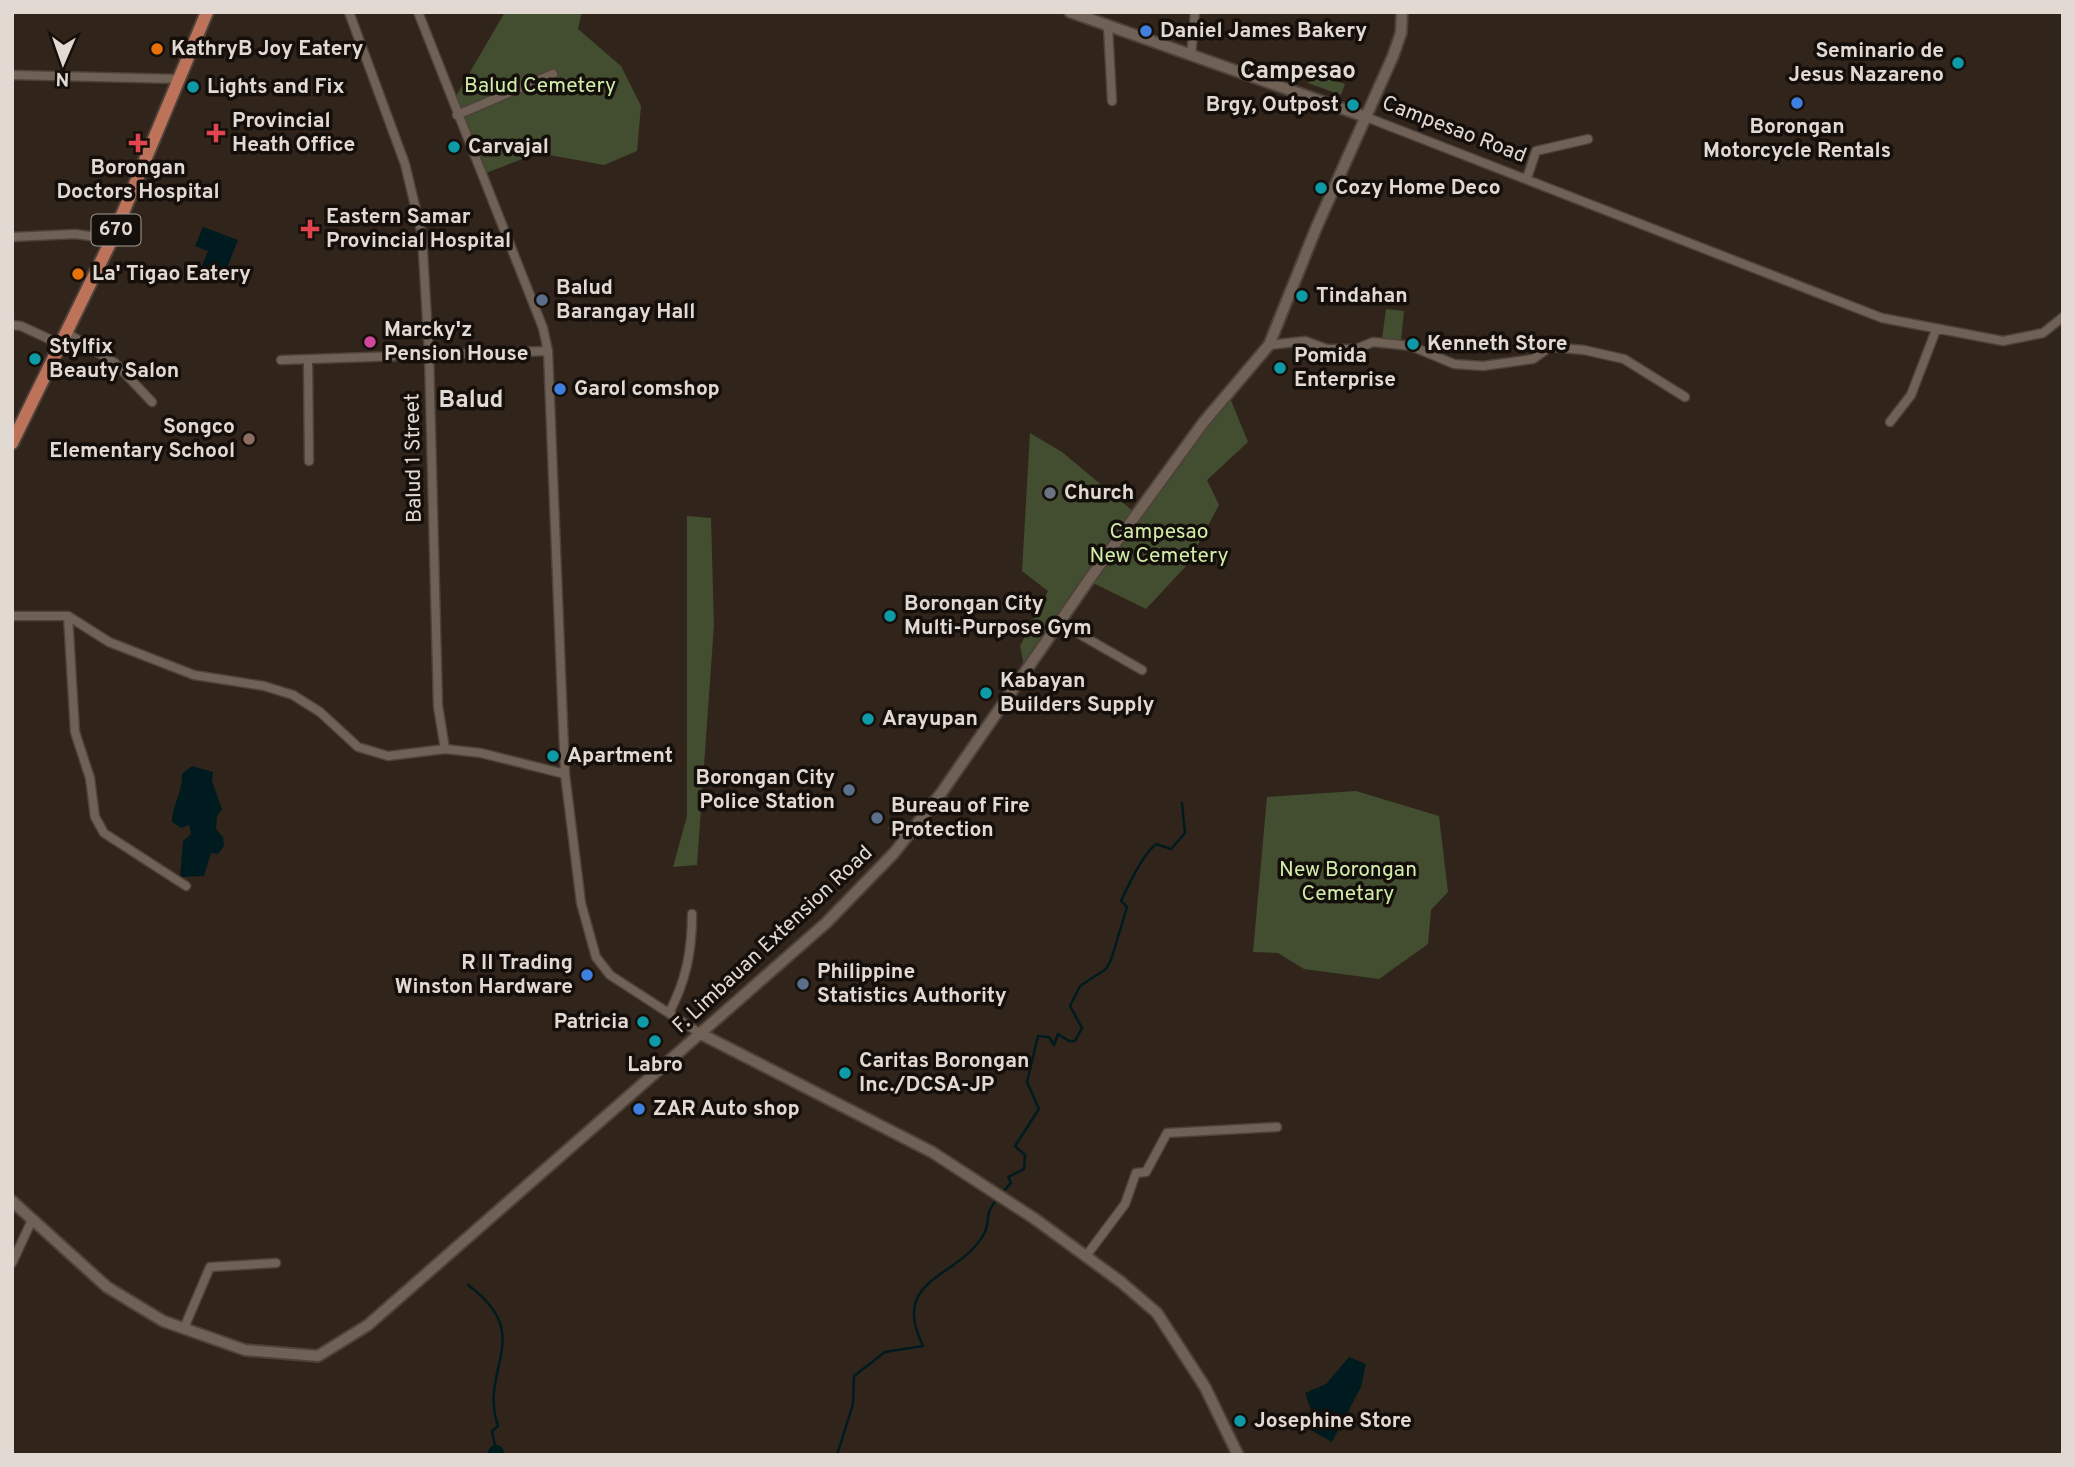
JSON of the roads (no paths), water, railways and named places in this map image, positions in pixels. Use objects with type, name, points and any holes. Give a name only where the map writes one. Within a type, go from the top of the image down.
[{"type":"main road","name":"670","points":[[12,443],[112,239],[207,12]]},
{"type":"street","name":"Balud 1 Street","points":[[349,12],[405,163],[422,235],[429,354],[438,706],[445,749]]},
{"type":"street","points":[[418,12],[543,328],[548,351],[565,774],[581,903],[596,957],[610,975],[701,1034],[913,1142],[1000,1196],[1086,1256],[1157,1313],[1205,1387],[1238,1455]]},
{"type":"street","name":"Campesao Road","points":[[1070,12],[1366,117],[1882,318],[2003,341],[2043,333],[2063,317]]},
{"type":"street","points":[[1191,56],[1195,12]]},
{"type":"street","name":"F. Limbauan Extension Road","points":[[12,1202],[107,1287],[163,1321],[245,1350],[318,1356],[368,1325],[826,923],[872,878],[943,792],[1203,423],[1269,345],[1317,226],[1401,33],[1402,12]]},
{"type":"street","points":[[1108,27],[1112,101]]},
{"type":"street","points":[[457,115],[553,74]]},
{"type":"street","points":[[12,75],[180,79]]},
{"type":"street","points":[[1527,178],[1536,151],[1588,139]]},
{"type":"street","points":[[12,237],[75,234],[112,239]]},
{"type":"street","points":[[12,325],[64,339],[115,363],[152,402]]},
{"type":"street","points":[[1890,422],[1911,395],[1936,330]]},
{"type":"street","points":[[1269,345],[1305,341],[1327,349],[1356,349],[1373,342],[1410,346],[1454,364],[1483,366],[1533,359],[1550,347],[1584,351],[1624,359],[1685,397]]},
{"type":"street","points":[[281,360],[548,351]]},
{"type":"street","points":[[308,360],[309,461]]},
{"type":"street","points":[[12,616],[68,616],[109,642],[194,675],[264,686],[293,695],[320,712],[358,747],[388,756],[445,749],[481,753],[565,774]]},
{"type":"street","points":[[68,616],[75,732],[90,778],[95,817],[104,833],[186,886]]},
{"type":"street","points":[[1060,623],[1142,670]]},
{"type":"street","points":[[894,828],[908,836]]},
{"type":"street","points":[[669,1013],[683,987],[691,946],[692,914]]},
{"type":"street","points":[[1086,1256],[1119,1214],[1136,1172],[1146,1172],[1167,1133],[1277,1127]]},
{"type":"street","points":[[12,1263],[32,1220]]},
{"type":"street","points":[[184,1328],[210,1267],[276,1263]]},
{"type":"water","points":[[203,227],[238,240],[224,276],[201,268],[208,251],[195,246]]},
{"type":"water","points":[[192,766],[213,772],[212,781],[222,809],[217,816],[216,829],[223,837],[224,846],[218,854],[211,853],[204,876],[180,877],[183,841],[191,834],[189,825],[181,828],[172,822],[172,816],[182,774]]},
{"type":"water","points":[[1349,1357],[1366,1364],[1361,1387],[1332,1442],[1302,1425],[1311,1410],[1305,1393],[1326,1384]]},
{"type":"waterway","points":[[1001,1194],[1011,1183],[1008,1177],[1024,1169],[1025,1155],[1015,1146],[1039,1109],[1027,1082],[1038,1036],[1049,1037],[1054,1045],[1058,1034],[1069,1041],[1075,1041],[1082,1028],[1070,1006],[1080,986],[1106,969],[1111,960],[1127,907],[1121,901],[1141,862],[1156,844],[1171,849],[1185,833],[1182,803]]},
{"type":"waterway","points":[[837,1455],[853,1404],[854,1376],[885,1352],[923,1346],[915,1323],[915,1306],[921,1292],[931,1281],[973,1249],[984,1234],[990,1210],[997,1199]]},
{"type":"waterway","points":[[468,1285],[488,1303],[499,1320],[503,1337],[495,1387],[494,1405],[498,1426],[492,1431],[497,1455]]},
{"type":"place","name":"Daniel James Bakery","points":[[1146,31]]},
{"type":"place","name":"KathryB Joy Eatery","points":[[157,49]]},
{"type":"place","name":"Seminario de Jesus Nazareno","points":[[1958,63]]},
{"type":"place","name":"Lights and Fix","points":[[193,87]]},
{"type":"place","name":"Borongan Motorcycle Rentals","points":[[1797,103]]},
{"type":"place","name":"Brgy, Outpost","points":[[1353,105]]},
{"type":"place","name":"Provincial Heath Office","points":[[216,133]]},
{"type":"place","name":"Borongan Doctors Hospital","points":[[138,143]]},
{"type":"place","name":"Carvajal","points":[[454,147]]},
{"type":"place","name":"Cozy Home Deco","points":[[1321,188]]},
{"type":"place","name":"Eastern Samar Provincial Hospital","points":[[310,229]]},
{"type":"place","name":"La' Tigao Eatery","points":[[78,274]]},
{"type":"place","name":"Tindahan","points":[[1302,296]]},
{"type":"place","name":"Balud Barangay Hall","points":[[542,300]]},
{"type":"place","name":"Marcky'z Pension House","points":[[370,342]]},
{"type":"place","name":"Kenneth Store","points":[[1413,344]]},
{"type":"place","name":"Stylfix Beauty Salon","points":[[35,359]]},
{"type":"place","name":"Pomida Enterprise","points":[[1280,368]]},
{"type":"place","name":"Garol comshop","points":[[560,389]]},
{"type":"place","name":"Songco Elementary School","points":[[249,439]]},
{"type":"place","name":"Church","points":[[1050,493]]},
{"type":"place","name":"Borongan City Multi-Purpose Gym","points":[[890,616]]},
{"type":"place","name":"Kabayan Builders Supply","points":[[986,693]]},
{"type":"place","name":"Arayupan","points":[[868,719]]},
{"type":"place","name":"Apartment","points":[[553,756]]},
{"type":"place","name":"Borongan City Police Station","points":[[849,790]]},
{"type":"place","name":"Bureau of Fire Protection","points":[[877,818]]},
{"type":"place","name":"R II Trading Winston Hardware","points":[[587,975]]},
{"type":"place","name":"Philippine Statistics Authority","points":[[803,984]]},
{"type":"place","name":"Patricia","points":[[643,1022]]},
{"type":"place","name":"Labro","points":[[655,1041]]},
{"type":"place","name":"Caritas Borongan Inc./DCSA-JP","points":[[845,1073]]},
{"type":"place","name":"ZAR Auto shop","points":[[639,1109]]},
{"type":"place","name":"Josephine Store","points":[[1240,1421]]},
{"type":"district","name":"Campesao","points":[[1298,72]]},
{"type":"district","name":"Balud","points":[[471,401]]},
{"type":"park label","name":"Balud Cemetery","points":[[540,86]]},
{"type":"park label","name":"Campesao New Cemetery","points":[[1159,544]]},
{"type":"park label","name":"New Borongan Cemetary","points":[[1348,882]]}]
